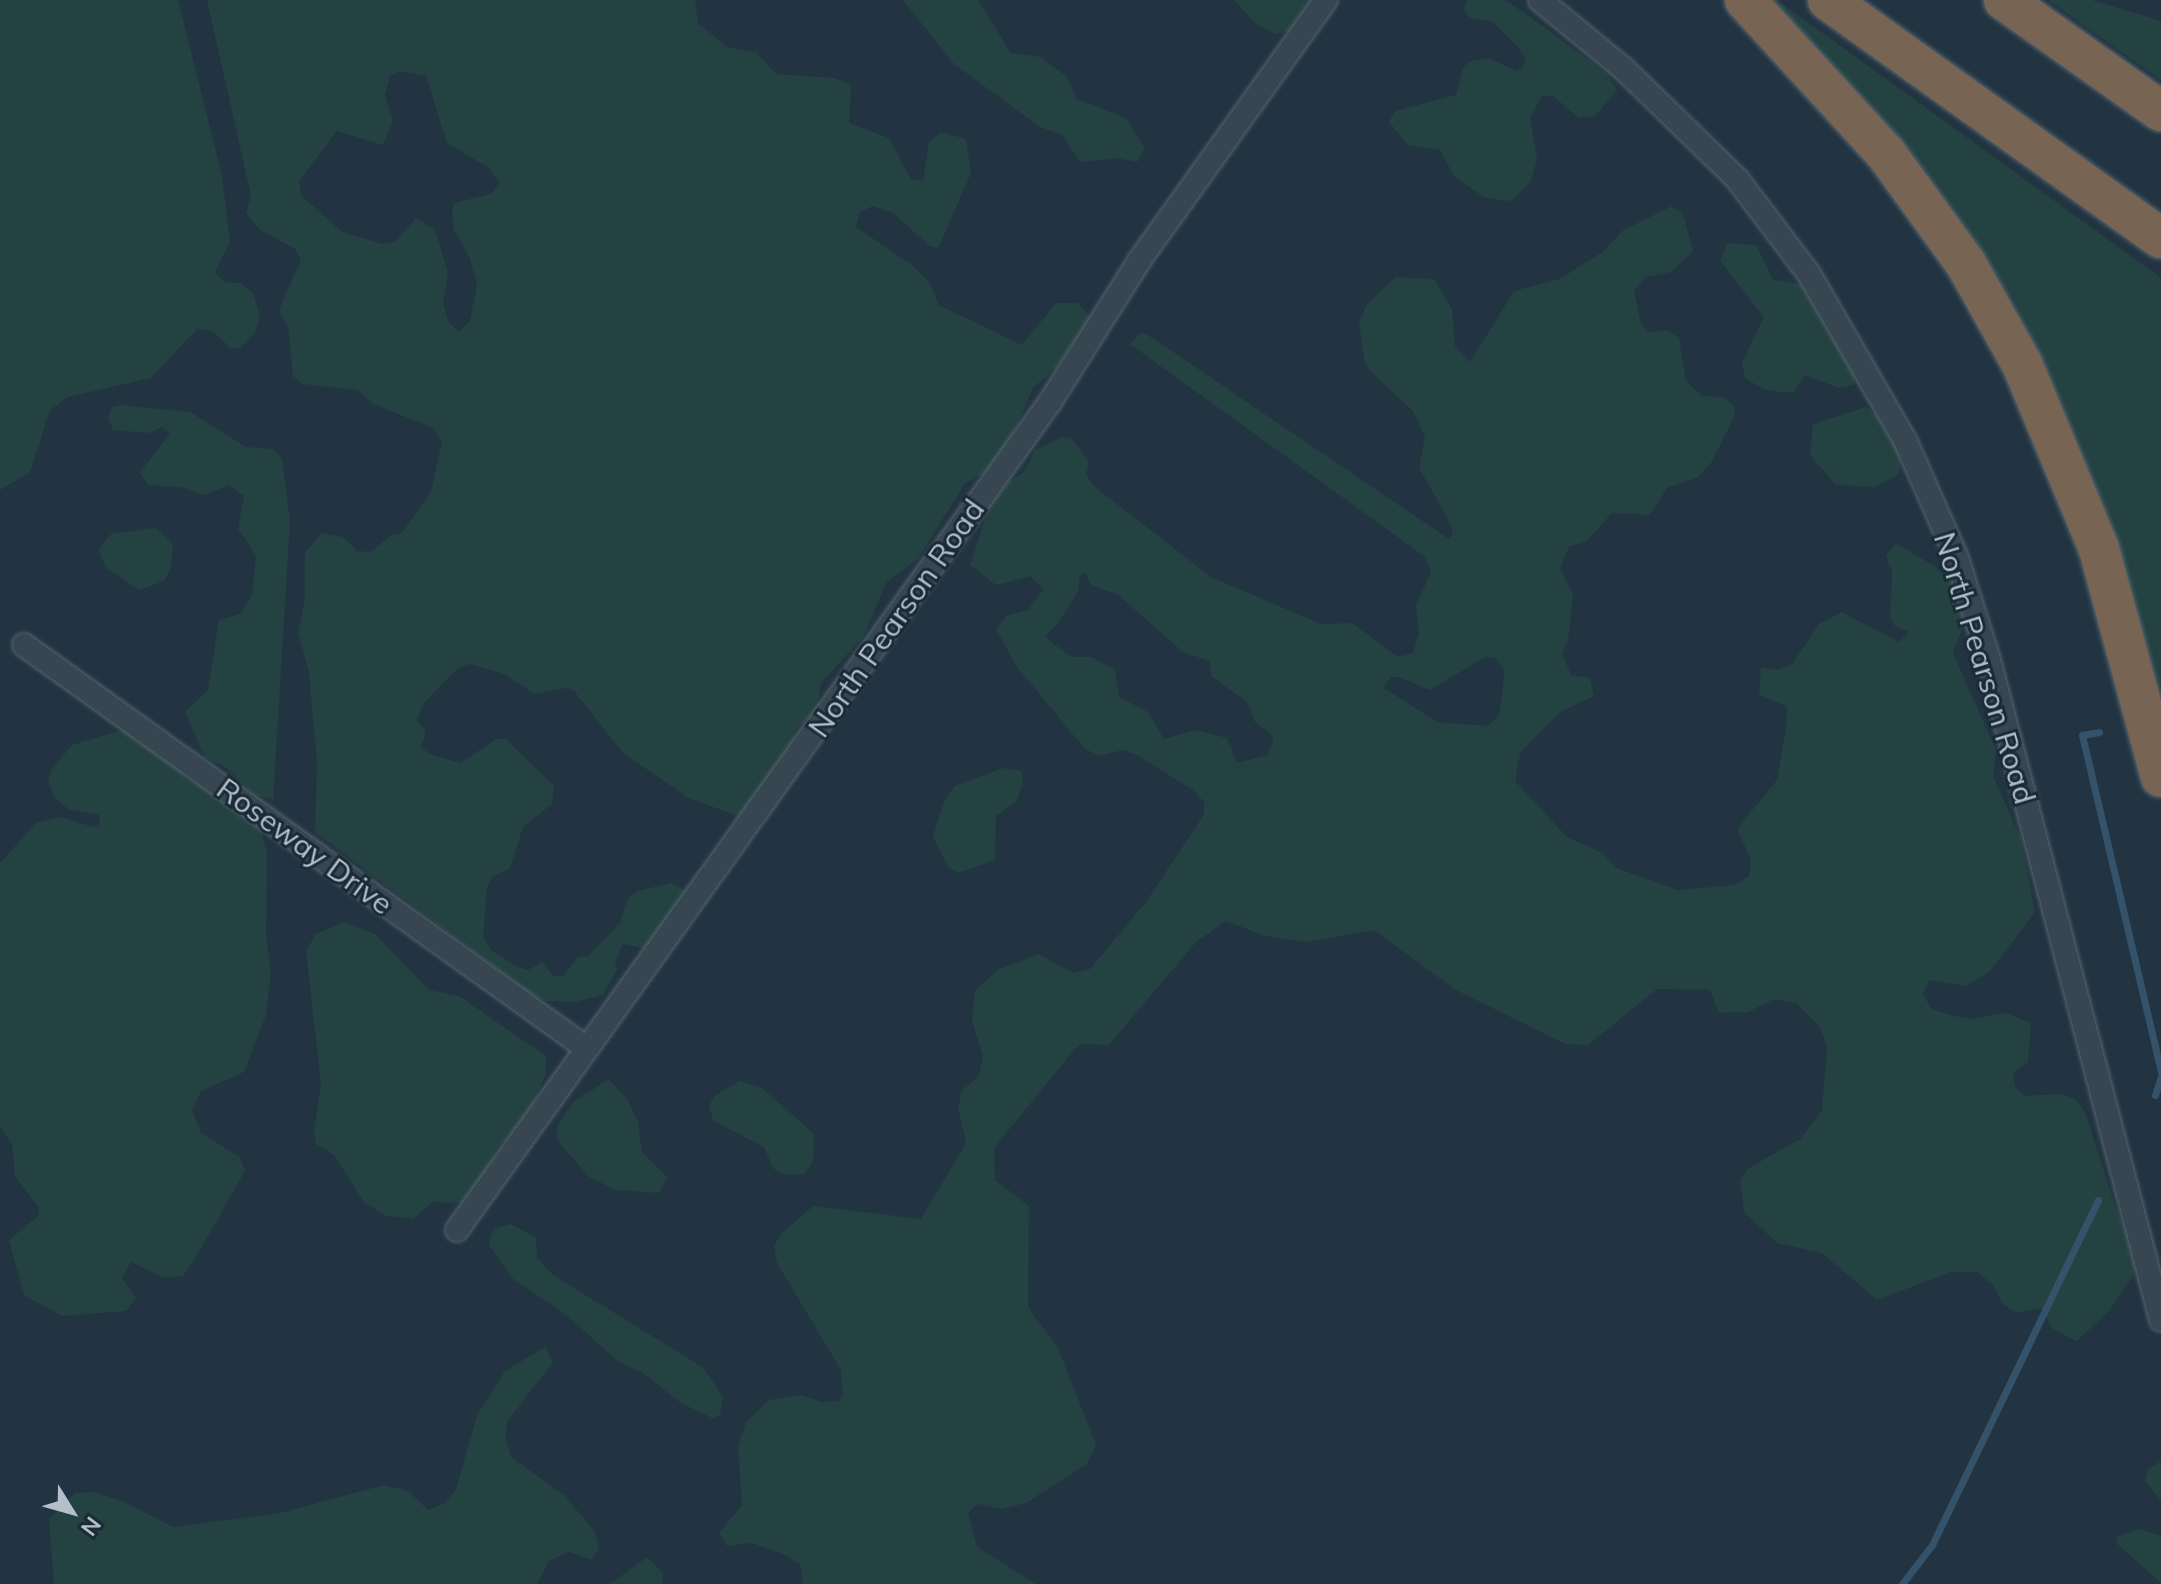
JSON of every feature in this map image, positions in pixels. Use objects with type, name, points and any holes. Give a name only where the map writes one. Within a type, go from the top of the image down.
[{"type":"highway","points":[[1745,0],[1887,155],[1966,264],[2022,364],[2099,549],[2161,777]]},
{"type":"highway","points":[[1828,0],[2161,238]]},
{"type":"highway","points":[[2004,0],[2161,111]]},
{"type":"street","name":"North Pearson Road","points":[[457,1230],[1050,402],[1139,261],[1326,0]]},
{"type":"street","name":"North Pearson Road","points":[[1540,0],[1624,69],[1737,179],[1809,274],[1905,440],[1957,558],[1989,660],[2161,1320]]},
{"type":"street","name":"Roseway Drive","points":[[24,645],[586,1048]]},
{"type":"green space","points":[[0,0],[178,0],[222,176],[230,242],[215,272],[224,282],[240,283],[253,293],[260,318],[255,333],[240,348],[232,349],[212,331],[197,329],[151,378],[68,397],[50,410],[30,472],[0,490]]},
{"type":"green space","points":[[207,0],[695,0],[698,23],[727,47],[756,52],[776,74],[835,78],[851,85],[849,123],[889,138],[911,179],[923,181],[929,142],[941,132],[966,139],[971,173],[939,247],[931,247],[893,213],[873,206],[860,212],[856,227],[912,265],[930,283],[939,305],[1022,345],[1056,303],[1078,303],[1090,317],[1075,352],[1033,388],[1014,432],[1017,446],[991,471],[965,483],[918,559],[886,583],[864,636],[821,683],[817,710],[795,730],[787,789],[774,809],[745,818],[690,799],[623,753],[574,691],[565,688],[534,694],[505,674],[469,664],[457,669],[423,704],[417,720],[426,732],[421,747],[431,755],[461,763],[496,739],[506,739],[554,786],[552,804],[523,827],[510,868],[492,877],[487,887],[483,937],[491,950],[528,970],[542,962],[552,975],[563,977],[578,957],[588,956],[620,923],[627,900],[637,891],[672,883],[689,893],[658,951],[623,944],[615,961],[617,970],[603,995],[575,1002],[546,1001],[532,995],[315,832],[317,762],[309,672],[298,633],[305,598],[305,553],[321,533],[343,537],[357,551],[371,552],[391,535],[402,533],[431,492],[442,441],[433,428],[373,404],[358,390],[302,384],[293,376],[288,327],[279,310],[301,259],[295,249],[259,229],[246,213],[251,196]],"holes":[[[400,71],[426,76],[447,143],[489,168],[499,182],[493,193],[455,203],[452,210],[454,231],[470,258],[477,285],[470,321],[459,331],[449,323],[443,303],[448,272],[435,230],[416,218],[395,242],[382,244],[342,232],[302,196],[299,181],[337,131],[383,145],[393,121],[385,95],[390,76]]]},
{"type":"green space","points":[[903,0],[978,0],[1011,53],[1041,57],[1067,77],[1077,99],[1126,118],[1145,148],[1137,162],[1116,158],[1080,162],[1062,135],[1040,127],[954,64]]},
{"type":"green space","points":[[1234,0],[1332,0],[1310,29],[1274,34],[1256,24]]},
{"type":"green space","points":[[1467,0],[1504,0],[1606,73],[1617,90],[1595,116],[1579,118],[1553,96],[1542,96],[1530,117],[1537,159],[1531,181],[1511,201],[1485,198],[1454,176],[1440,150],[1408,145],[1389,122],[1395,111],[1456,95],[1463,67],[1471,61],[1488,58],[1517,71],[1523,67],[1526,60],[1517,46],[1493,22],[1470,18],[1464,11]]},
{"type":"green space","points":[[1763,0],[1777,0],[2161,278],[2161,727],[2084,469]]},
{"type":"green space","points":[[2048,0],[2092,0],[2161,21],[2161,80]]},
{"type":"green space","points":[[1672,206],[1683,214],[1693,251],[1671,272],[1646,277],[1634,291],[1641,324],[1648,332],[1667,330],[1679,338],[1686,381],[1701,396],[1722,397],[1734,406],[1735,415],[1711,463],[1698,477],[1667,488],[1650,515],[1612,513],[1586,542],[1569,546],[1560,569],[1573,594],[1568,640],[1562,654],[1571,675],[1590,678],[1594,696],[1559,713],[1520,753],[1515,781],[1567,837],[1602,853],[1616,868],[1678,890],[1735,885],[1749,876],[1751,860],[1737,829],[1777,780],[1786,728],[1787,706],[1759,695],[1761,668],[1777,670],[1792,664],[1819,624],[1842,612],[1899,642],[1909,632],[1895,626],[1890,616],[1892,572],[1886,556],[1896,543],[1934,566],[1967,595],[1965,622],[1953,653],[1996,750],[1993,776],[2021,839],[2035,912],[1990,971],[1966,986],[1929,980],[1923,995],[1932,1009],[1949,1015],[1970,1019],[2006,1013],[2031,1023],[2028,1062],[2013,1073],[2015,1086],[2024,1096],[2060,1094],[2075,1099],[2085,1112],[2115,1206],[2138,1258],[2135,1272],[2110,1310],[2077,1341],[2053,1329],[2041,1308],[2016,1313],[2003,1304],[1993,1285],[1977,1272],[1951,1272],[1877,1300],[1822,1253],[1777,1243],[1744,1212],[1740,1180],[1749,1168],[1800,1139],[1822,1110],[1827,1048],[1820,1027],[1796,1003],[1774,999],[1748,1012],[1719,1013],[1710,990],[1657,989],[1588,1045],[1565,1044],[1456,990],[1374,930],[1308,942],[1265,936],[1226,921],[1196,942],[1109,1045],[1081,1044],[1074,1050],[994,1148],[995,1180],[1029,1206],[1028,1307],[1058,1348],[1096,1445],[1087,1464],[1026,1503],[1001,1509],[977,1504],[968,1513],[977,1547],[1036,1584],[803,1584],[800,1564],[781,1553],[752,1543],[727,1546],[719,1533],[742,1505],[738,1446],[746,1422],[769,1400],[800,1395],[822,1402],[839,1401],[843,1395],[841,1370],[777,1263],[774,1246],[781,1234],[813,1206],[921,1219],[966,1143],[958,1107],[962,1091],[979,1075],[983,1056],[972,1021],[975,990],[999,969],[1039,954],[1073,973],[1090,969],[1146,902],[1203,816],[1205,803],[1193,790],[1137,755],[1123,750],[1100,756],[1085,749],[1017,667],[996,629],[1006,616],[1028,610],[1043,590],[1031,576],[996,585],[970,565],[994,491],[1024,472],[1035,450],[1062,437],[1071,438],[1089,462],[1086,475],[1095,487],[1211,577],[1321,624],[1352,623],[1398,657],[1413,653],[1419,633],[1416,605],[1431,572],[1424,556],[1130,344],[1142,332],[1154,339],[1449,539],[1453,534],[1447,517],[1419,468],[1425,437],[1413,411],[1369,370],[1364,359],[1359,322],[1367,304],[1396,277],[1434,279],[1452,309],[1455,346],[1470,362],[1514,291],[1560,279],[1604,251],[1622,231]],"holes":[[[1085,573],[1092,586],[1117,594],[1183,652],[1210,661],[1211,676],[1247,702],[1255,722],[1270,733],[1274,741],[1267,755],[1237,763],[1227,738],[1195,730],[1164,739],[1148,712],[1119,697],[1115,670],[1092,657],[1071,657],[1050,641],[1045,636],[1058,623],[1079,590],[1079,576]],[[1485,657],[1494,657],[1505,670],[1499,716],[1488,726],[1437,722],[1384,688],[1391,677],[1399,677],[1430,690]]]},
{"type":"green space","points":[[1727,243],[1756,245],[1773,280],[1802,284],[1812,292],[1835,342],[1856,370],[1853,385],[1839,388],[1805,375],[1794,392],[1781,392],[1763,389],[1745,378],[1742,363],[1764,317],[1720,261]]},
{"type":"green space","points":[[121,405],[190,412],[246,447],[273,449],[282,458],[290,522],[273,800],[254,794],[225,767],[205,758],[185,712],[208,690],[219,620],[240,614],[252,595],[256,556],[238,529],[244,496],[229,485],[203,495],[182,487],[149,485],[139,473],[170,434],[162,427],[149,433],[113,430],[108,417],[112,407]]},
{"type":"green space","points":[[1866,407],[1885,421],[1901,455],[1899,474],[1875,487],[1836,485],[1810,455],[1813,424]]},
{"type":"green space","points":[[156,528],[173,544],[171,568],[164,581],[139,590],[105,567],[99,549],[111,534]]},
{"type":"green space","points":[[122,730],[178,754],[186,779],[211,788],[258,821],[267,851],[266,935],[271,972],[266,1015],[244,1072],[201,1091],[192,1110],[201,1133],[240,1157],[245,1171],[195,1259],[183,1276],[164,1278],[131,1262],[122,1278],[136,1298],[126,1311],[62,1316],[24,1295],[9,1240],[39,1215],[39,1208],[15,1176],[12,1145],[0,1126],[0,863],[36,823],[61,817],[93,827],[100,824],[99,815],[68,809],[55,798],[48,782],[51,770],[72,745]]},
{"type":"green space","points":[[1003,768],[1022,771],[1023,784],[1016,802],[996,816],[995,860],[958,873],[948,866],[933,837],[944,801],[955,786]]},
{"type":"green space","points":[[344,922],[375,934],[429,990],[459,996],[546,1056],[546,1073],[528,1116],[497,1149],[482,1186],[460,1203],[433,1202],[413,1219],[386,1216],[364,1202],[334,1155],[316,1144],[314,1132],[321,1083],[306,951],[316,934]]},
{"type":"green space","points":[[609,1079],[627,1099],[638,1122],[642,1152],[667,1177],[659,1193],[616,1190],[589,1177],[557,1140],[557,1127],[572,1103]]},
{"type":"green space","points":[[739,1081],[761,1087],[814,1134],[813,1161],[804,1174],[782,1174],[773,1168],[764,1147],[713,1121],[709,1105],[715,1096]]},
{"type":"green space","points":[[511,1224],[536,1238],[537,1258],[553,1275],[704,1368],[723,1397],[720,1415],[712,1418],[681,1403],[642,1372],[620,1363],[565,1314],[514,1280],[489,1245],[493,1229]]},
{"type":"green space","points":[[545,1347],[553,1362],[507,1422],[505,1437],[511,1457],[564,1495],[595,1532],[599,1548],[592,1560],[569,1552],[549,1561],[537,1584],[54,1584],[49,1519],[75,1493],[94,1492],[122,1501],[173,1527],[280,1513],[384,1485],[408,1491],[428,1510],[445,1503],[456,1489],[477,1415],[505,1371]]},
{"type":"green space","points":[[2161,1461],[2161,1501],[2145,1481],[2148,1470]]},
{"type":"green space","points":[[2139,1529],[2161,1536],[2161,1583],[2116,1543],[2117,1537]]},
{"type":"green space","points":[[647,1557],[663,1573],[662,1584],[610,1584]]},
{"type":"waterway","points":[[2099,732],[2082,735],[2161,1071]]},
{"type":"waterway","points":[[2155,1095],[2161,1076]]},
{"type":"waterway","points":[[1902,1584],[1932,1545],[2098,1200]]}]
